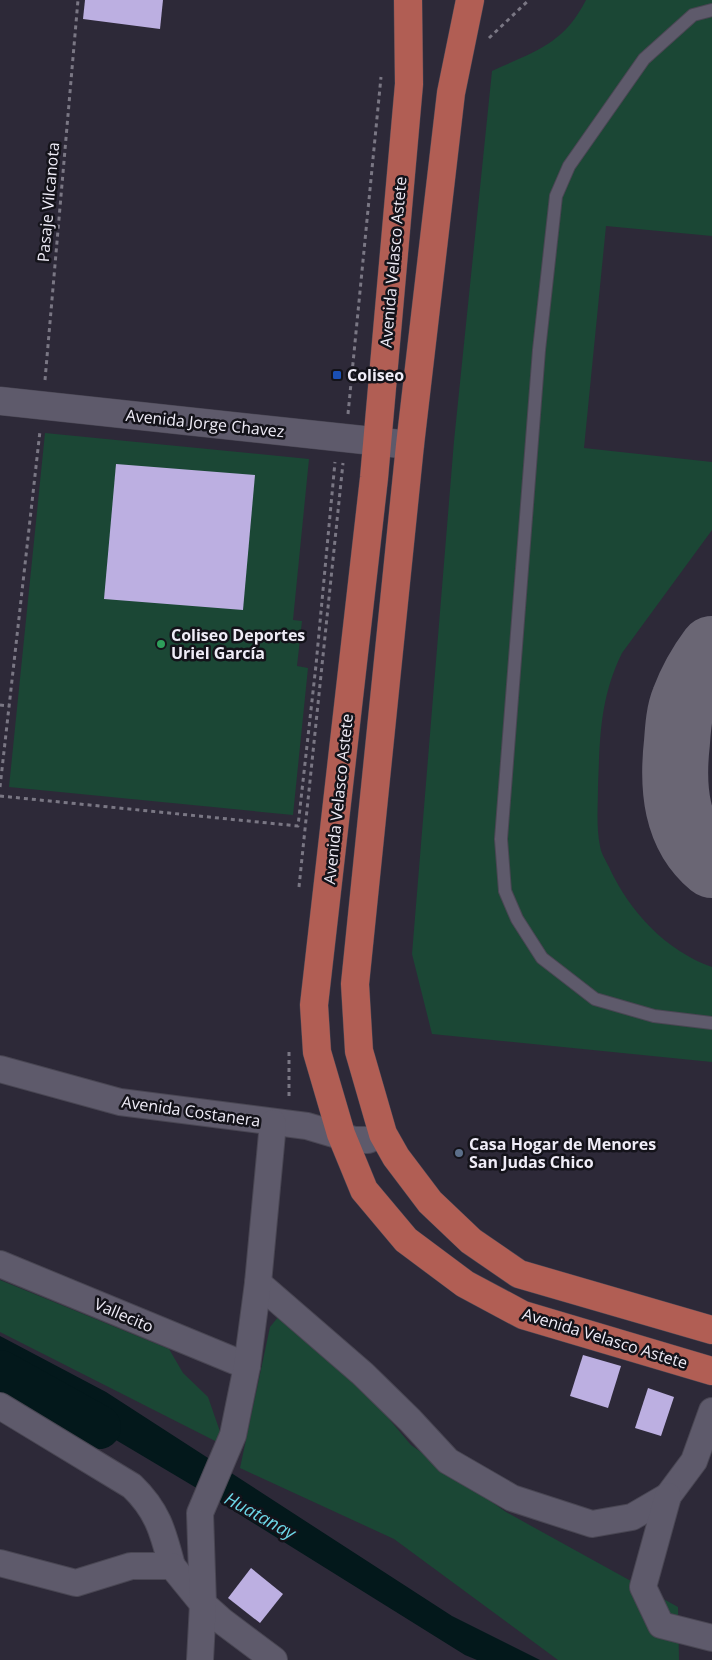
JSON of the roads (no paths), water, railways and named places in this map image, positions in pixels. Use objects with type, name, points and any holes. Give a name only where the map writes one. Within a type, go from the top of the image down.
[{"type":"highway","name":"Avenida Velasco Astete","points":[[408,0],[409,84],[377,442],[314,1005],[317,1052],[341,1134],[364,1190],[406,1240],[465,1284],[523,1315],[712,1371]]},
{"type":"highway","points":[[470,0],[458,48],[451,93],[410,445],[355,984],[359,1051],[383,1134],[396,1157],[430,1202],[471,1241],[519,1274],[712,1330]]},
{"type":"street","name":"Avenida Jorge Chavez","points":[[0,401],[410,445]]},
{"type":"street","name":"Avenida Costanera","points":[[0,1069],[120,1102],[307,1126],[341,1134],[354,1140],[368,1140],[383,1134]]},
{"type":"street","points":[[200,1660],[203,1604],[200,1513],[233,1434],[247,1366],[258,1283],[273,1123]]},
{"type":"street","name":"Vallecito","points":[[0,1264],[247,1366]]},
{"type":"street","points":[[258,1283],[363,1374],[410,1420],[448,1462],[512,1498],[592,1524],[632,1517],[668,1496],[694,1462],[712,1411]]},
{"type":"street","points":[[0,1406],[132,1486],[145,1499],[157,1516],[172,1566],[203,1604],[222,1621],[274,1660]]},
{"type":"street","points":[[668,1496],[644,1587],[662,1625],[712,1638]]},
{"type":"street","points":[[0,1563],[76,1583],[131,1566],[172,1566]]},
{"type":"lane","points":[[712,10],[693,15],[644,59],[569,166],[556,196],[539,350],[502,839],[505,890],[517,919],[542,958],[595,999],[654,1016],[712,1023]]},
{"type":"water","points":[[0,1336],[106,1392],[452,1616],[540,1660],[477,1660],[465,1655],[210,1496],[0,1371]]},
{"type":"waterway","name":"Huatanay","points":[[0,1372],[99,1427]]},
{"type":"place","name":"Coliseo","points":[[337,375]]},
{"type":"place","name":"Coliseo Deportes Uriel García","points":[[161,644]]},
{"type":"place","name":"Casa Hogar de Menores San Judas Chico","points":[[459,1153]]}]
